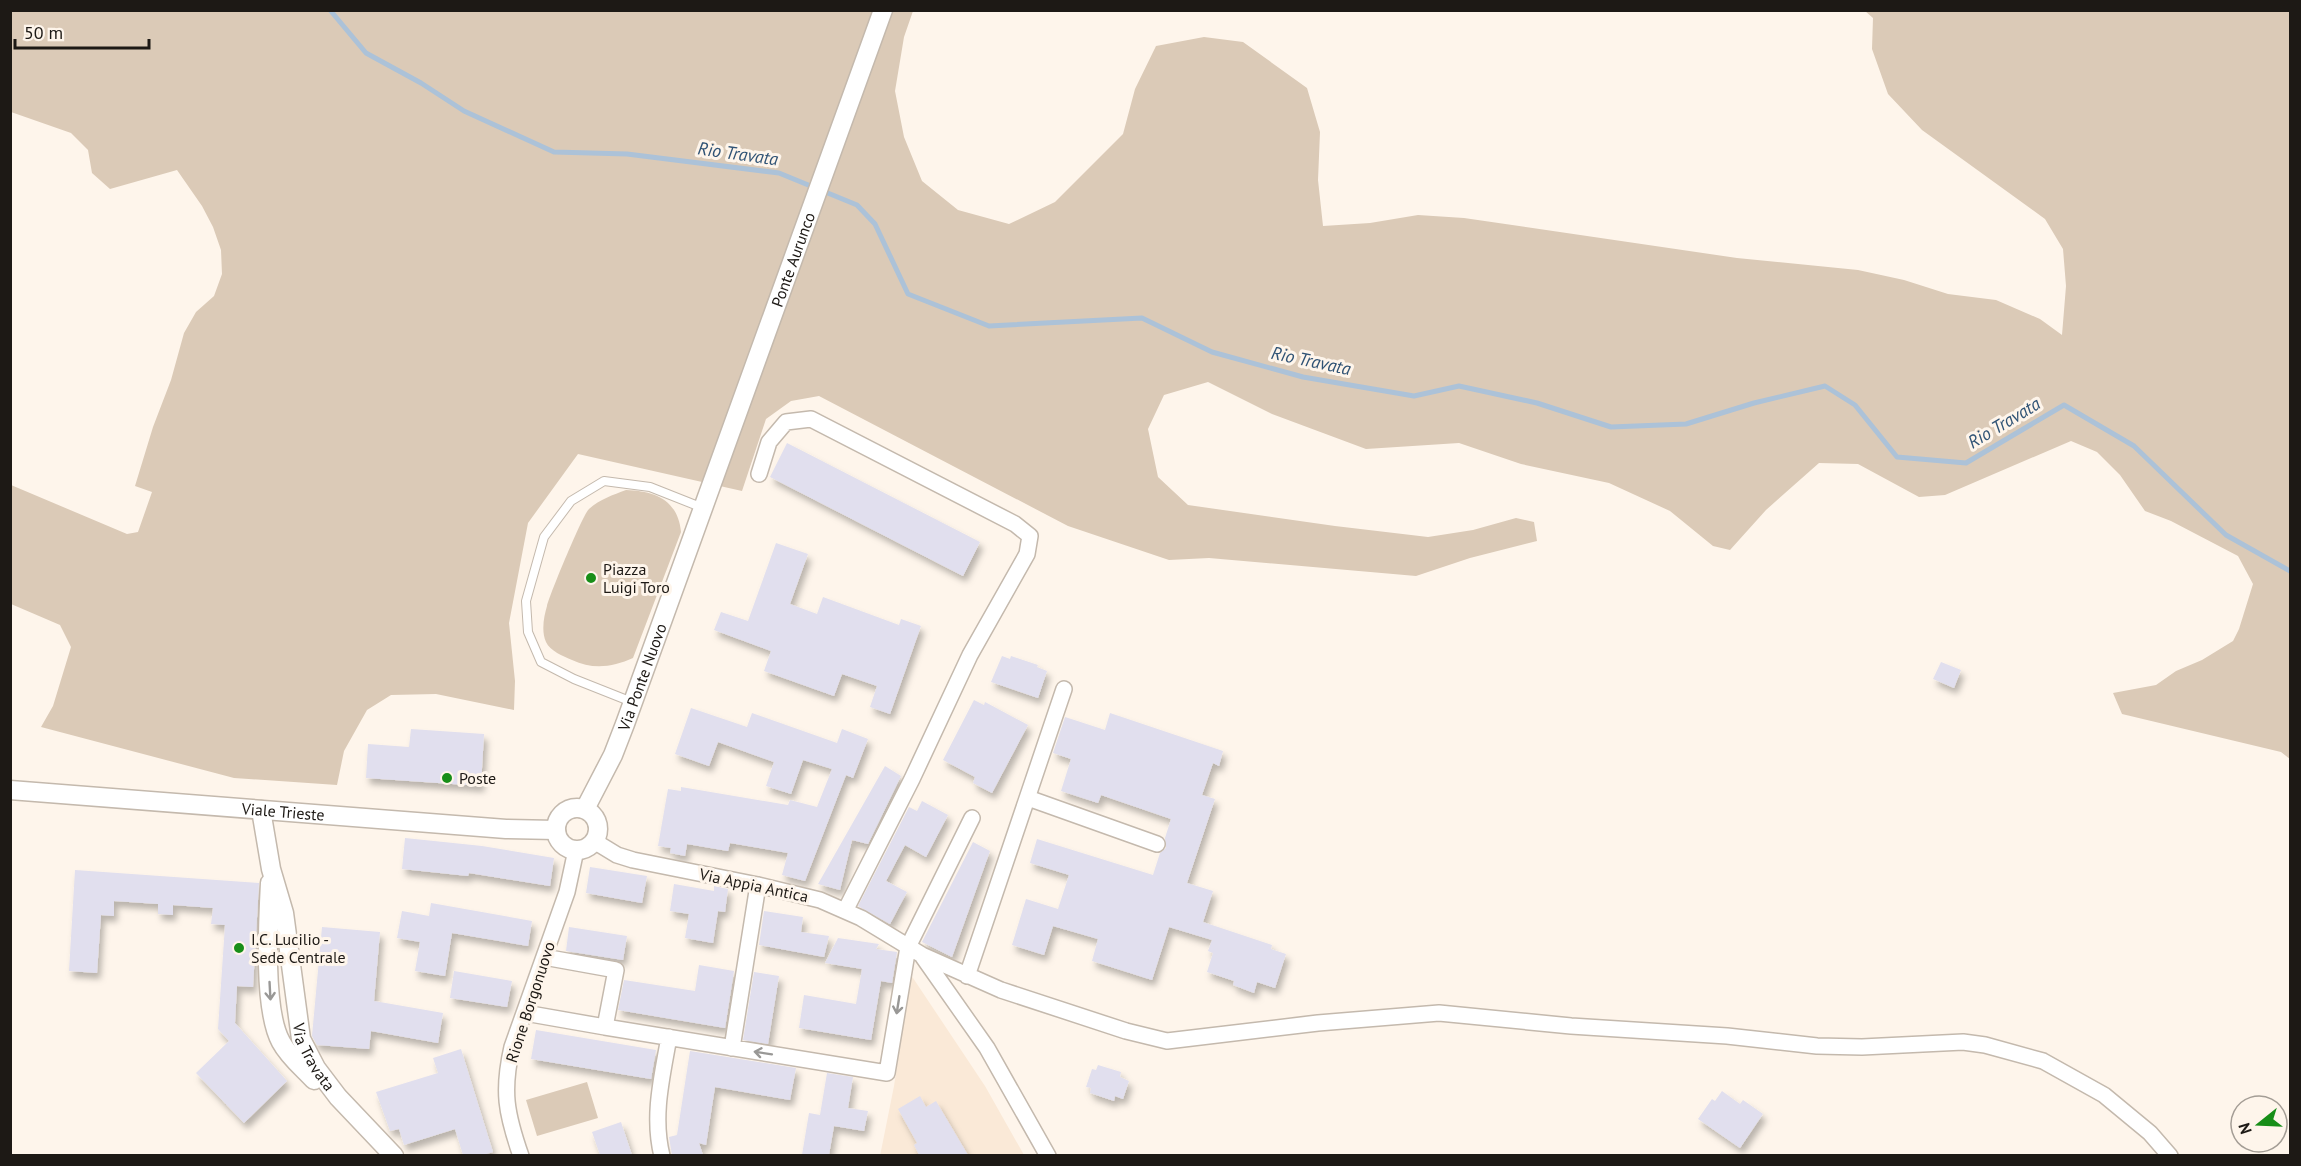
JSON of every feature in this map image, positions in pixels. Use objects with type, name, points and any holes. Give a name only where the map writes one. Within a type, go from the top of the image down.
[{"type":"street","name":"Ponte Aurunco","points":[[704,509],[884,10]]},
{"type":"street","points":[[759,474],[769,442],[786,422],[811,419],[1015,524],[1030,536],[1028,554],[970,655],[912,779],[846,909]]},
{"type":"street","name":"Via Ponte Nuovo","points":[[585,808],[613,756],[704,509]]},
{"type":"street","points":[[967,976],[1064,689]]},
{"type":"street","name":"Viale Trieste","points":[[10,790],[506,829],[556,830]]},
{"type":"street","points":[[1029,798],[1157,844]]},
{"type":"street","points":[[570,808],[585,808],[597,822],[598,835],[589,846],[576,850],[564,846],[557,836],[559,817],[570,808]]},
{"type":"street","name":"Via Travata","points":[[261,810],[271,869],[268,930],[274,1028],[288,1053],[320,1086],[338,1097],[394,1155]]},
{"type":"street","points":[[525,1013],[887,1073],[908,947],[972,818]]},
{"type":"street","name":"Via Appia Antica","points":[[594,841],[616,855],[633,860],[758,885],[820,900],[846,909],[922,955],[1001,990],[1126,1031],[1167,1041],[1318,1023],[1439,1013],[1571,1026],[1727,1036],[1817,1046],[1862,1047],[1963,1042],[1985,1045],[2043,1061],[2104,1095],[2150,1133],[2170,1155]]},
{"type":"street","name":"Rione Borgonuovo","points":[[521,1155],[509,1114],[505,1090],[512,1047],[567,892],[576,850]]},
{"type":"street","points":[[732,1048],[758,885]]},
{"type":"street","points":[[922,955],[987,1048],[1048,1155]]},
{"type":"street","points":[[544,957],[616,970],[605,1027]]},
{"type":"street","points":[[662,1155],[658,1141],[657,1110],[669,1037]]},
{"type":"lane","points":[[633,702],[573,679],[541,662],[528,633],[526,601],[544,537],[571,501],[604,481],[650,487],[704,509]]},
{"type":"shaded area","points":[[11,11],[913,11],[904,37],[895,91],[904,137],[922,181],[958,210],[1009,224],[1055,202],[1123,134],[1135,89],[1156,46],[1204,37],[1243,42],[1307,88],[1320,132],[1318,180],[1323,226],[1370,223],[1418,215],[1464,218],[1737,258],[1858,270],[1904,280],[1948,294],[1996,300],[2040,319],[2062,335],[2066,286],[2063,249],[2045,219],[1922,130],[1888,94],[1872,49],[1873,18],[1865,11],[2290,11],[2290,759],[2281,752],[2122,714],[2113,693],[2156,685],[2176,671],[2202,660],[2233,641],[2253,584],[2238,556],[2171,521],[2145,511],[2120,475],[2097,452],[2071,441],[1945,495],[1919,497],[1858,464],[1819,463],[1766,510],[1730,550],[1713,546],[1670,511],[1609,483],[1521,464],[1459,443],[1366,449],[1272,414],[1208,382],[1164,395],[1148,429],[1158,477],[1188,505],[1428,537],[1473,530],[1516,518],[1534,522],[1537,541],[1470,558],[1416,576],[1209,558],[1169,560],[1068,526],[819,396],[791,401],[766,419],[742,491],[578,454],[528,523],[509,623],[515,681],[514,710],[436,694],[391,695],[367,710],[344,751],[337,785],[234,778],[41,727],[53,706],[71,647],[60,625],[11,604],[11,485],[127,534],[138,532],[152,492],[135,486],[153,427],[171,380],[184,333],[196,312],[214,296],[222,274],[221,250],[202,206],[177,170],[110,189],[92,173],[88,150],[71,133],[11,112]]},
{"type":"shaded area","points":[[626,490],[646,492],[663,499],[675,512],[681,532],[633,658],[618,664],[588,665],[561,655],[548,645],[544,633],[545,614],[560,571],[589,509]]},
{"type":"shaded area","points":[[911,975],[985,1086],[1024,1155],[880,1156],[894,1086]]},
{"type":"shaded area","points":[[587,1082],[598,1118],[537,1136],[526,1100]]},
{"type":"building","points":[[787,443],[980,542],[963,576],[770,477]]},
{"type":"building","points":[[776,543],[808,554],[790,604],[817,614],[823,597],[899,625],[901,619],[921,626],[890,714],[870,707],[877,686],[842,674],[834,696],[764,671],[771,651],[714,630],[721,612],[748,621]]},
{"type":"building","points":[[1002,656],[1010,659],[1011,656],[1038,665],[1037,667],[1047,671],[1038,698],[991,682]]},
{"type":"building","points":[[1941,662],[1961,670],[1954,688],[1933,679]]},
{"type":"building","points":[[974,700],[984,705],[985,702],[1028,725],[992,793],[973,783],[975,777],[943,760]]},
{"type":"building","points":[[691,708],[747,727],[752,713],[837,743],[842,729],[868,739],[853,778],[846,775],[805,881],[782,875],[788,853],[730,843],[728,851],[687,844],[685,856],[670,853],[671,848],[658,846],[668,789],[681,791],[681,787],[788,805],[790,800],[817,807],[832,769],[803,760],[791,794],[766,786],[774,762],[718,742],[709,766],[675,754]]},
{"type":"building","points":[[1110,713],[1223,751],[1219,766],[1213,763],[1202,795],[1215,799],[1187,883],[1213,891],[1203,922],[1272,945],[1271,949],[1286,954],[1275,988],[1257,982],[1254,993],[1233,985],[1234,981],[1207,972],[1213,953],[1208,951],[1212,940],[1169,927],[1152,980],[1092,961],[1098,939],[1053,926],[1044,955],[1012,945],[1026,899],[1058,909],[1069,875],[1030,863],[1037,839],[1153,875],[1160,853],[1166,848],[1165,838],[1171,819],[1101,795],[1098,803],[1061,791],[1071,759],[1053,753],[1065,717],[1105,730]]},
{"type":"building","points":[[411,729],[484,734],[481,786],[366,778],[368,744],[409,747]]},
{"type":"building","points":[[885,766],[901,776],[868,844],[852,840],[840,890],[818,884]]},
{"type":"building","points":[[922,801],[948,815],[926,857],[905,845],[886,881],[907,892],[890,924],[858,906],[909,807],[917,811]]},
{"type":"building","points":[[405,838],[482,846],[554,858],[550,886],[469,873],[468,876],[402,869]]},
{"type":"building","points":[[973,842],[990,851],[952,957],[922,942]]},
{"type":"building","points":[[590,867],[647,876],[642,903],[586,893]]},
{"type":"building","name":"I.C. Lucilio - Sede Centrale","points":[[75,870],[259,883],[253,987],[237,986],[235,1023],[287,1081],[244,1123],[196,1073],[229,1041],[218,1029],[225,925],[211,924],[213,908],[173,905],[173,915],[158,914],[158,904],[114,901],[114,916],[101,915],[97,973],[69,971]]},
{"type":"building","points":[[674,884],[714,891],[714,886],[728,889],[725,912],[718,911],[713,943],[685,938],[689,914],[670,911]]},
{"type":"building","points":[[431,903],[532,921],[528,946],[452,933],[445,976],[415,971],[420,942],[397,938],[402,911],[429,916]]},
{"type":"building","points":[[764,911],[803,917],[801,932],[829,936],[824,957],[759,945]]},
{"type":"building","points":[[322,927],[380,932],[374,1001],[443,1013],[438,1043],[371,1031],[369,1049],[317,1045],[312,1036]]},
{"type":"building","points":[[569,927],[627,936],[623,960],[566,951]]},
{"type":"building","points":[[838,938],[879,944],[876,949],[897,952],[892,983],[881,981],[871,1040],[799,1028],[804,995],[856,1004],[862,969],[825,963]]},
{"type":"building","points":[[699,965],[734,971],[725,1028],[618,1010],[624,980],[695,991]]},
{"type":"building","points":[[454,971],[512,981],[507,1007],[450,998]]},
{"type":"building","points":[[754,972],[779,976],[768,1044],[743,1040]]},
{"type":"building","points":[[536,1030],[656,1050],[651,1079],[531,1059]]},
{"type":"building","points":[[461,1049],[493,1152],[483,1155],[463,1155],[455,1129],[404,1145],[399,1129],[390,1131],[376,1092],[438,1073],[433,1058]]},
{"type":"building","points":[[690,1051],[796,1068],[790,1100],[715,1087],[706,1145],[699,1143],[703,1155],[672,1155],[669,1137],[677,1135]]},
{"type":"building","points":[[1098,1065],[1121,1072],[1120,1077],[1129,1081],[1123,1099],[1115,1096],[1114,1101],[1090,1093],[1091,1088],[1086,1087],[1092,1069],[1096,1070]]},
{"type":"building","points":[[827,1073],[853,1077],[848,1108],[868,1111],[864,1131],[834,1126],[829,1155],[802,1155],[809,1113],[820,1115]]},
{"type":"building","points":[[1722,1091],[1740,1104],[1743,1100],[1763,1114],[1740,1148],[1698,1119],[1712,1099],[1715,1101]]},
{"type":"building","points":[[920,1096],[926,1107],[936,1101],[968,1155],[919,1155],[914,1145],[917,1143],[898,1109]]},
{"type":"building","points":[[621,1122],[632,1155],[600,1155],[592,1132]]},
{"type":"waterway","name":"Rio Travata","points":[[330,10],[366,53],[421,83],[464,111],[554,152],[627,154],[779,173],[857,205],[875,224],[908,294],[989,326],[1142,318],[1212,352],[1303,377],[1414,396],[1459,386],[1537,403],[1611,427],[1686,424],[1754,403],[1825,386],[1855,405],[1897,457],[1966,463],[2064,405],[2134,446],[2226,535],[2290,571]]},
{"type":"place","name":"Piazza Luigi Toro","points":[[591,578]]},
{"type":"place","name":"Poste","points":[[447,778]]},
{"type":"place","name":"I.C. Lucilio - Sede Centrale","points":[[239,948]]}]
